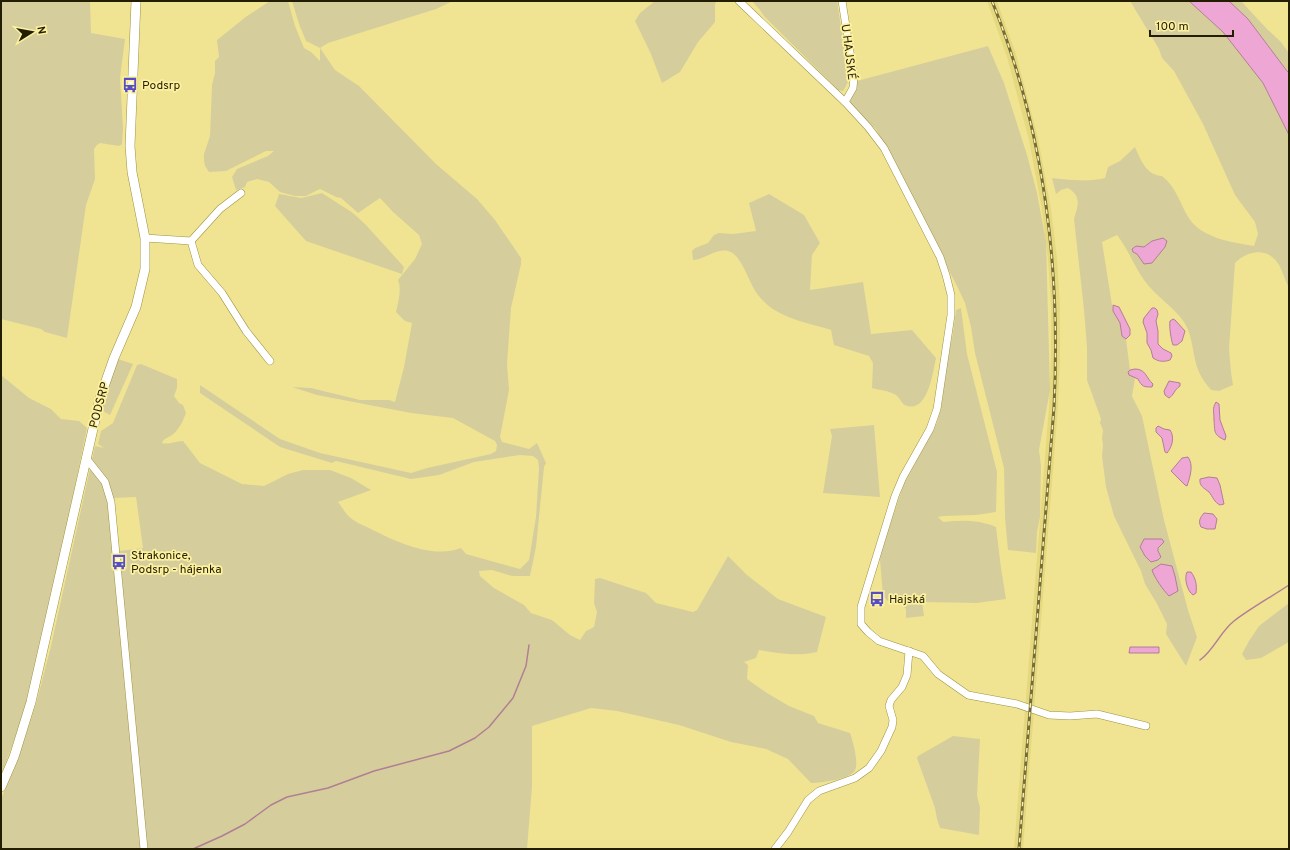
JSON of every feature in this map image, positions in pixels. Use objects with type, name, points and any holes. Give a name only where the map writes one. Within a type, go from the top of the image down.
[{"type":"main road","name":"PODSRP","points":[[1,787],[14,757],[31,702],[97,410],[107,377],[136,307],[145,269],[145,238],[132,172],[130,146],[136,1]]},
{"type":"street","points":[[739,1],[845,102],[868,127],[884,148],[940,257],[951,295],[949,333],[937,409],[930,429],[903,477],[895,496],[861,607],[861,624],[879,641],[923,656],[938,674],[968,695],[1017,704],[1049,714],[1070,716],[1097,714],[1146,726]]},
{"type":"street","name":"U HAJSKÉ","points":[[842,1],[854,77],[853,88],[845,102]]},
{"type":"street","points":[[191,241],[220,209],[241,193]]},
{"type":"street","points":[[145,238],[191,241]]},
{"type":"street","points":[[191,241],[198,265],[222,293],[246,331],[270,361]]},
{"type":"street","points":[[86,458],[104,482],[111,502],[144,849]]},
{"type":"street","points":[[775,849],[788,832],[808,800],[819,791],[855,778],[869,768],[881,751],[892,727],[893,720],[889,706],[891,700],[902,686],[907,675],[909,650]]},
{"type":"shaded area","points":[[1,1],[90,1],[91,33],[125,39],[120,78],[123,128],[122,144],[119,146],[100,143],[94,149],[95,179],[86,205],[67,338],[45,332],[41,329],[1,319]]},
{"type":"shaded area","points":[[270,1],[288,1],[295,26],[304,48],[311,52],[320,61],[320,48],[335,70],[359,86],[436,164],[477,199],[495,220],[521,258],[511,308],[507,364],[509,390],[500,437],[502,442],[529,449],[537,443],[546,463],[544,467],[536,547],[530,576],[512,576],[492,570],[479,571],[480,576],[494,588],[524,605],[531,613],[552,620],[570,635],[580,640],[586,631],[594,627],[597,612],[594,603],[595,579],[600,578],[646,593],[656,603],[693,612],[697,610],[728,556],[747,575],[778,599],[826,617],[817,652],[795,654],[759,650],[756,658],[744,662],[748,665],[747,679],[767,693],[789,706],[814,716],[818,723],[850,733],[853,741],[856,762],[855,770],[852,773],[848,776],[835,780],[811,783],[788,759],[766,749],[731,742],[679,725],[617,711],[591,708],[532,726],[532,787],[527,849],[1,849],[1,799],[18,759],[36,704],[51,646],[95,446],[104,448],[98,444],[101,431],[113,423],[137,365],[141,364],[177,379],[177,388],[174,396],[179,403],[183,405],[186,413],[177,431],[165,439],[162,443],[167,444],[183,441],[200,463],[242,484],[264,486],[288,474],[303,470],[330,470],[351,478],[371,490],[338,502],[348,515],[361,524],[403,544],[415,548],[439,552],[461,548],[466,554],[520,569],[529,560],[536,517],[539,468],[538,460],[533,456],[520,455],[474,462],[439,475],[411,479],[336,461],[332,463],[280,447],[200,393],[200,385],[280,439],[320,453],[411,473],[491,454],[496,451],[497,445],[495,441],[453,418],[411,413],[317,395],[292,387],[311,388],[360,400],[389,400],[395,402],[404,367],[412,323],[405,321],[396,312],[400,292],[398,280],[415,259],[422,244],[419,235],[393,212],[380,198],[358,213],[341,198],[320,189],[306,196],[295,196],[280,192],[269,182],[257,179],[247,182],[245,187],[236,190],[232,177],[237,169],[268,156],[274,151],[266,151],[226,171],[209,172],[205,166],[204,154],[210,136],[212,85],[215,73],[215,61],[219,57],[217,40],[247,16]],"holes":[[[136,497],[143,548],[119,551],[114,498]]]},
{"type":"shaded area","points":[[292,1],[453,1],[436,9],[328,43],[320,48],[306,41]]},
{"type":"shaded area","points":[[655,1],[717,1],[715,4],[715,22],[698,42],[680,72],[662,83],[651,54],[635,21],[640,13]]},
{"type":"shaded area","points":[[752,1],[837,1],[849,79],[843,91],[838,90],[764,16]]},
{"type":"shaded area","points":[[987,1],[997,1],[1016,54],[1038,138],[1051,209],[1057,258],[1060,306],[1058,407],[1023,849],[1014,849],[1049,406],[1051,307],[1048,259],[1042,210],[1029,140],[1007,57]]},
{"type":"shaded area","points":[[1130,1],[1189,1],[1223,32],[1263,83],[1289,135],[1289,288],[1279,265],[1270,255],[1258,252],[1252,253],[1246,255],[1235,263],[1229,349],[1233,385],[1219,391],[1211,390],[1198,370],[1187,327],[1180,316],[1148,286],[1117,235],[1102,242],[1113,311],[1120,323],[1122,336],[1126,339],[1130,370],[1128,372],[1129,375],[1135,378],[1132,396],[1142,416],[1164,520],[1188,610],[1197,637],[1186,666],[1166,634],[1167,624],[1145,584],[1141,571],[1114,516],[1106,487],[1102,456],[1103,430],[1100,423],[1101,419],[1087,380],[1087,348],[1084,310],[1074,219],[1078,202],[1075,195],[1068,188],[1061,190],[1056,194],[1052,178],[1086,180],[1105,178],[1108,167],[1120,161],[1135,147],[1142,162],[1148,170],[1156,175],[1162,176],[1170,184],[1192,223],[1199,229],[1216,238],[1254,246],[1258,234],[1255,222],[1235,195],[1203,124],[1174,71],[1162,58],[1159,49]],"holes":[[[1152,241],[1165,247],[1150,263],[1142,261],[1137,254]]]},
{"type":"shaded area","points":[[1189,1],[1229,1],[1248,19],[1289,73],[1289,135],[1263,83],[1223,32]]},
{"type":"shaded area","points":[[1229,1],[1241,1],[1280,41],[1289,53],[1289,73],[1248,19]]},
{"type":"shaded area","points":[[988,46],[1004,83],[1027,155],[1037,193],[1046,241],[1050,390],[1039,450],[1041,466],[1040,517],[1037,532],[1036,553],[1008,550],[1005,518],[1004,468],[975,353],[965,303],[876,129],[852,106],[850,101],[856,90],[857,81]]},
{"type":"shaded area","points":[[322,193],[353,213],[366,225],[404,267],[402,274],[306,241],[275,206],[279,194],[301,198]]},
{"type":"shaded area","points":[[769,194],[804,215],[820,243],[812,255],[810,290],[863,282],[871,334],[912,330],[936,358],[928,390],[920,403],[914,406],[907,406],[894,394],[872,388],[873,363],[869,356],[834,345],[831,330],[791,318],[765,303],[758,295],[741,263],[733,253],[728,251],[719,251],[693,260],[692,251],[695,248],[708,243],[714,235],[719,233],[733,234],[756,231],[749,203]]},
{"type":"shaded area","points":[[1163,238],[1167,241],[1165,247],[1152,263],[1144,264],[1137,254],[1133,252],[1132,249],[1136,246],[1144,247],[1152,241]]},
{"type":"shaded area","points":[[1113,305],[1119,307],[1130,329],[1130,335],[1126,339],[1122,336],[1120,323],[1113,311]]},
{"type":"shaded area","points":[[961,308],[967,354],[997,472],[996,512],[976,515],[938,517],[943,522],[970,521],[996,527],[1006,599],[977,603],[922,602],[924,616],[906,618],[906,609],[903,606],[899,603],[890,603],[883,596],[880,560],[882,548],[904,484],[937,423],[941,407],[956,310]]},
{"type":"shaded area","points":[[1152,308],[1157,310],[1158,314],[1156,321],[1158,344],[1163,349],[1171,353],[1172,356],[1170,360],[1162,361],[1153,358],[1147,343],[1147,333],[1143,322],[1144,318]]},
{"type":"shaded area","points":[[1173,319],[1185,331],[1182,341],[1177,345],[1173,345],[1171,337],[1170,321]]},
{"type":"shaded area","points":[[118,359],[133,364],[110,415],[101,410]]},
{"type":"shaded area","points":[[1139,369],[1144,372],[1153,384],[1152,387],[1144,386],[1138,379],[1129,375],[1128,372],[1130,370]]},
{"type":"shaded area","points":[[1,375],[29,398],[51,409],[61,419],[79,421],[87,428],[37,661],[18,730],[1,774]]},
{"type":"shaded area","points":[[1169,381],[1180,383],[1180,386],[1169,398],[1165,395],[1164,391]]},
{"type":"shaded area","points":[[1216,402],[1219,404],[1220,420],[1226,436],[1225,440],[1218,436],[1215,430],[1214,406]]},
{"type":"shaded area","points":[[874,425],[880,497],[823,493],[832,436],[830,429]]},
{"type":"shaded area","points":[[1158,426],[1170,430],[1172,433],[1172,442],[1167,453],[1165,452],[1162,438],[1156,432],[1156,428]]},
{"type":"shaded area","points":[[1188,457],[1191,467],[1187,486],[1171,471],[1182,458]]},
{"type":"shaded area","points":[[1209,477],[1217,478],[1224,504],[1218,504],[1209,492],[1201,485],[1200,479]]},
{"type":"shaded area","points":[[1204,513],[1213,514],[1217,519],[1215,529],[1201,527],[1200,520]]},
{"type":"shaded area","points":[[1144,539],[1162,539],[1164,542],[1158,548],[1161,557],[1158,560],[1151,562],[1145,556],[1140,547]]},
{"type":"shaded area","points":[[1161,564],[1172,566],[1175,576],[1178,591],[1169,596],[1159,583],[1152,570]]},
{"type":"shaded area","points":[[1187,572],[1191,572],[1196,582],[1196,593],[1193,595],[1189,591],[1187,584]]},
{"type":"shaded area","points":[[1289,603],[1289,642],[1261,658],[1246,660],[1242,654],[1259,626]]},
{"type":"shaded area","points":[[1130,647],[1159,647],[1159,653],[1129,653]]},
{"type":"shaded area","points":[[953,736],[980,739],[977,796],[980,807],[979,835],[940,828],[935,808],[917,758]]},
{"type":"waterway","points":[[1200,660],[1205,656],[1229,625],[1289,585]]},
{"type":"waterway","points":[[193,849],[245,824],[271,805],[287,797],[328,788],[374,771],[449,751],[475,738],[489,727],[513,698],[526,666],[529,645]]},
{"type":"railway","points":[[992,1],[1010,50],[1025,99],[1036,149],[1045,200],[1055,303],[1054,407],[1019,849]]},
{"type":"place","name":"Podsrp","points":[[130,85]]},
{"type":"place","name":"Strakonice, Podsrp - hájenka","points":[[119,562]]},
{"type":"place","name":"Hajská","points":[[877,599]]}]
